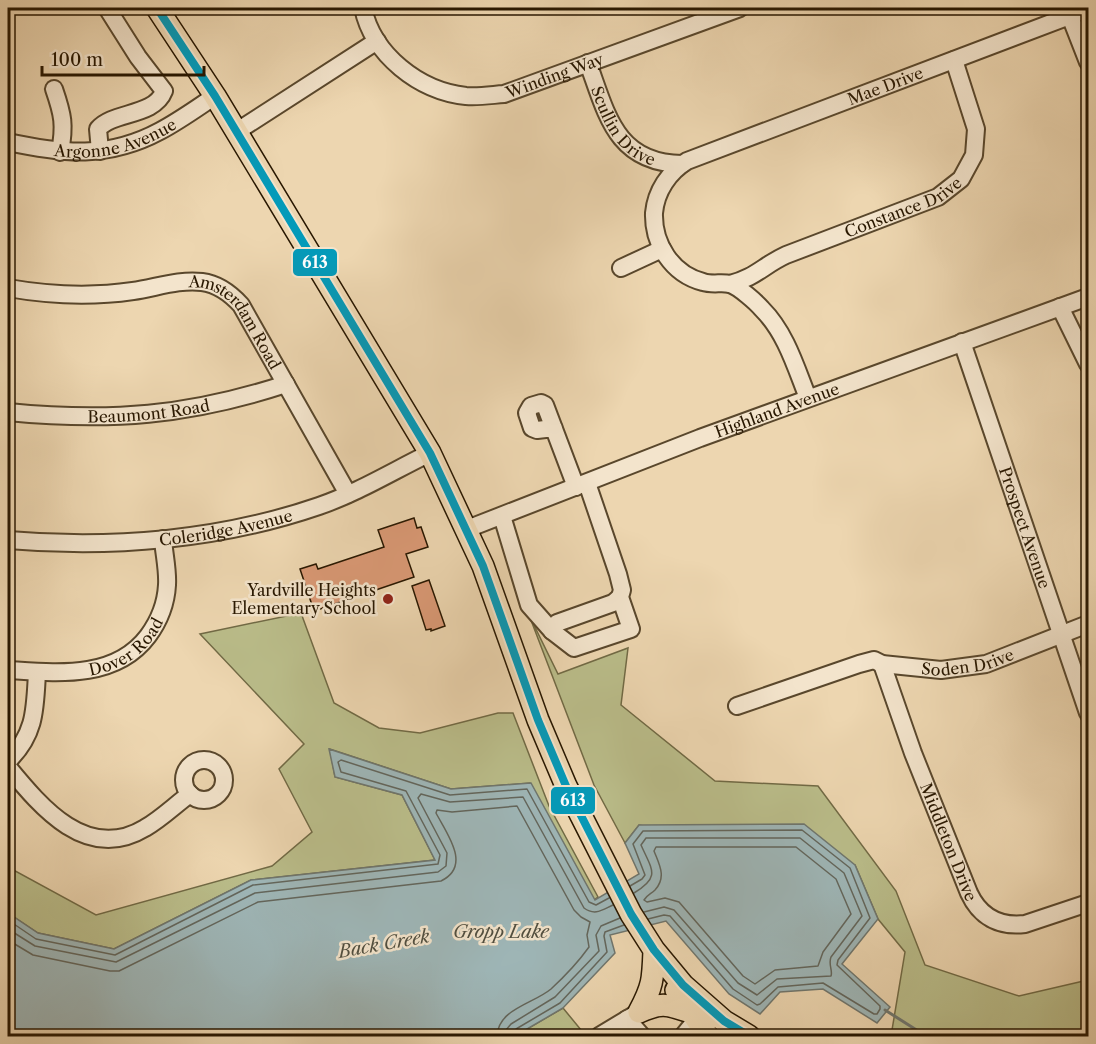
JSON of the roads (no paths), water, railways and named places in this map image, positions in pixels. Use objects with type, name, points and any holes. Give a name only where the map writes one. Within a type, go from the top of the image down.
[{"type":"main road","points":[[157,8],[215,96],[430,453],[467,530],[491,588],[537,720],[566,786],[610,874],[694,1026]]},
{"type":"main road","points":[[633,1016],[651,991],[651,946]]},
{"type":"main road","points":[[651,946],[683,985],[701,1002],[724,1021],[749,1036]]},
{"type":"main road","points":[[633,1016],[657,1004],[674,1007],[694,1026]]},
{"type":"street","points":[[100,151],[98,129],[104,122],[152,104],[162,97],[164,91],[138,57],[107,8]]},
{"type":"street","name":"Winding Way","points":[[363,8],[369,27],[393,61],[418,80],[434,88],[466,96],[504,94],[740,8]]},
{"type":"street","name":"Mae Drive","points":[[682,164],[1089,9]]},
{"type":"street","points":[[1070,16],[1089,62]]},
{"type":"street","points":[[236,132],[377,41]]},
{"type":"street","name":"Constance Drive","points":[[730,284],[751,277],[786,255],[938,197],[956,184],[974,155],[976,129],[954,60]]},
{"type":"street","name":"Scullin Drive","points":[[588,63],[610,123],[619,137],[641,155],[654,161],[682,164]]},
{"type":"street","points":[[54,89],[63,118],[64,134],[60,152]]},
{"type":"street","name":"Argonne Avenue","points":[[8,142],[60,152],[100,151],[125,146],[146,138],[215,96]]},
{"type":"street","name":"Scullin Drive","points":[[682,164],[663,185],[654,210],[654,224],[662,249],[678,269],[689,277],[716,285],[730,284]]},
{"type":"street","points":[[621,268],[662,249]]},
{"type":"street","name":"Amsterdam Road","points":[[8,288],[55,294],[97,294],[185,282],[210,284],[227,292],[241,305],[348,494]]},
{"type":"street","points":[[730,284],[748,297],[773,322],[784,339],[808,398]]},
{"type":"street","name":"Highland Avenue","points":[[467,530],[808,398],[1089,297]]},
{"type":"street","points":[[1060,307],[1089,364]]},
{"type":"street","name":"Prospect Avenue","points":[[962,342],[1089,713]]},
{"type":"street","name":"Beaumont Road","points":[[8,412],[92,417],[136,416],[212,406],[286,384]]},
{"type":"street","points":[[552,631],[557,623],[613,603],[620,597],[622,590],[618,574],[581,485],[554,428]]},
{"type":"street","name":"Coleridge Avenue","points":[[8,540],[93,543],[163,539],[226,530],[320,506],[430,453]]},
{"type":"street","points":[[502,516],[529,605],[552,631],[574,648],[631,629],[620,597]]},
{"type":"street","name":"Dover Road","points":[[8,670],[84,671],[105,667],[132,652],[153,628],[165,598],[167,583],[163,539]]},
{"type":"street","name":"Soden Drive","points":[[736,706],[841,669],[874,660],[882,664],[941,670],[986,664],[1089,624]]},
{"type":"street","name":"Middleton Drive","points":[[882,664],[913,753],[974,904],[993,921],[1015,926],[1089,903]]},
{"type":"street","points":[[8,761],[23,743],[35,714],[37,672]]},
{"type":"street","points":[[8,767],[48,813],[78,832],[105,838],[132,835],[190,794]]},
{"type":"street","points":[[599,1036],[633,1016],[642,1036]]},
{"type":"water","name":"Gropp Lake","points":[[329,749],[451,789],[531,783],[595,900],[639,874],[625,843],[639,825],[804,824],[855,865],[878,919],[842,964],[890,1007],[877,1023],[823,989],[780,992],[760,1014],[729,994],[666,921],[610,935],[615,953],[563,1008],[515,1036],[8,1036],[8,913],[38,933],[114,949],[251,880],[435,860],[402,795],[335,777]]},
{"type":"waterway","name":"Back Creek","points":[[885,1010],[926,1036]]},
{"type":"place","name":"Yardville Heights Elementary School","points":[[388,599]]}]
